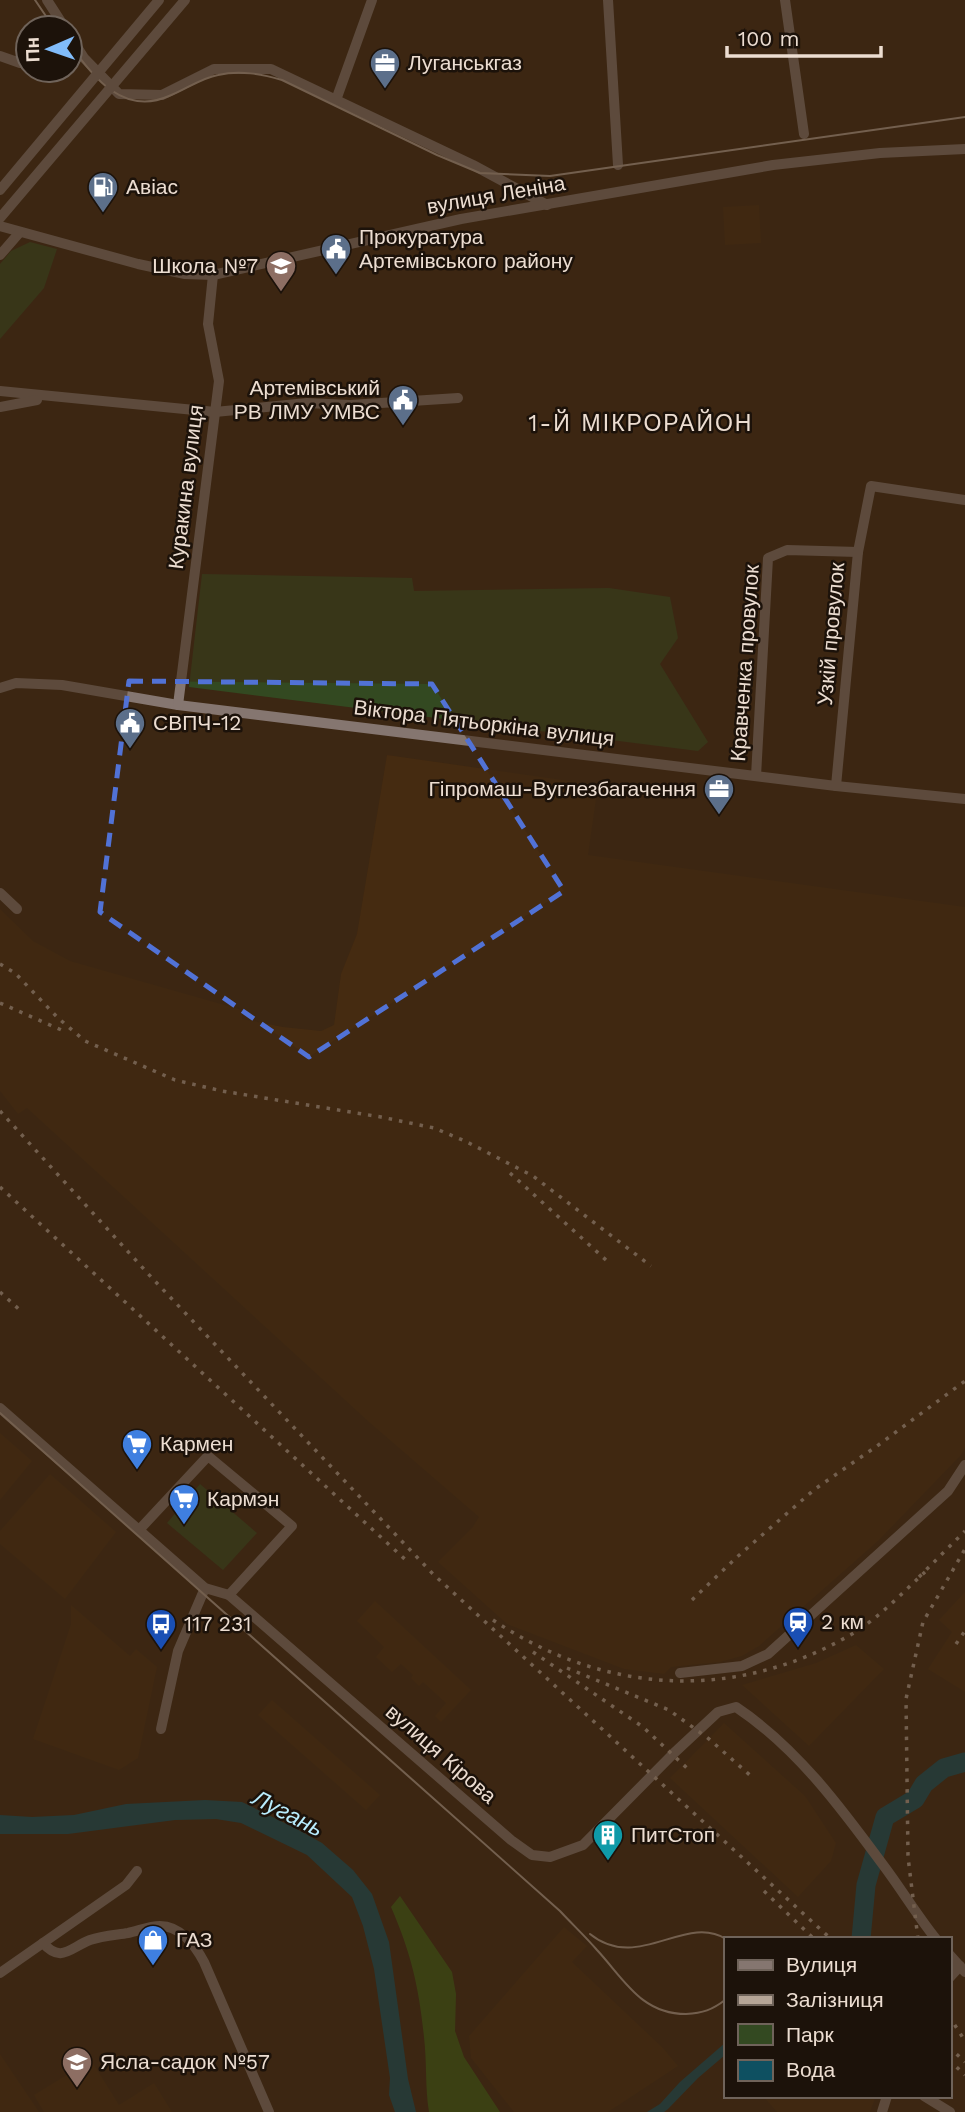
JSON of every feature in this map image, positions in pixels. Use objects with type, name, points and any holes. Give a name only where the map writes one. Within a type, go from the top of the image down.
[{"type":"street","points":[[0,190],[159,0]]},
{"type":"street","points":[[0,218],[185,0]]},
{"type":"street","points":[[336,100],[372,0]]},
{"type":"street","points":[[608,0],[618,165]]},
{"type":"street","points":[[785,0],[804,134]]},
{"type":"street","points":[[84,58],[119,93],[162,95],[214,69],[271,69],[473,165],[547,205]]},
{"type":"street","name":"вулиця Леніна","points":[[0,226],[138,264],[185,274],[213,275],[461,219],[773,165],[880,153],[965,149]]},
{"type":"street","points":[[0,255],[20,232]]},
{"type":"street","name":"Куракина вулиця","points":[[178,705],[219,382],[208,324],[213,275]]},
{"type":"street","points":[[0,391],[50,398],[130,402],[215,412],[307,403],[350,405],[458,398]]},
{"type":"street","points":[[0,407],[50,398]]},
{"type":"street","name":"Узкій провулок","points":[[836,786],[858,552],[871,486],[965,500]]},
{"type":"street","name":"Кравченка провулок","points":[[756,776],[768,558],[787,550],[858,552]]},
{"type":"street","name":"Віктора Пятьоркіна вулиця","points":[[0,685],[62,685],[178,705],[836,786],[965,799]]},
{"type":"street","points":[[0,893],[17,909]]},
{"type":"street","name":"вулиця Кірова","points":[[0,1408],[205,1588],[229,1595],[511,1840],[532,1855],[550,1857],[583,1845],[718,1712],[736,1707],[758,1722],[805,1765],[890,1874],[914,1912],[934,1937]]},
{"type":"street","points":[[139,1530],[208,1456],[292,1526],[229,1595]]},
{"type":"street","points":[[680,1673],[742,1666],[768,1654],[948,1491],[965,1465]]},
{"type":"street","points":[[161,1729],[178,1651],[205,1588]]},
{"type":"street","points":[[0,1973],[125,1885],[137,1871]]},
{"type":"street","points":[[43,1943],[57,1954],[69,1952],[91,1940],[161,1926],[180,1933],[195,1945],[204,1962],[269,2112]]},
{"type":"street","points":[[927,2098],[950,2112]]},
{"type":"highlighted area","points":[[129,681],[432,684],[564,891],[309,1057],[100,912]]},
{"type":"shaded area","points":[[759,205],[761,243],[725,245],[723,207]]},
{"type":"shaded area","points":[[387,755],[598,785],[588,855],[965,907],[965,1448],[878,1541],[759,1646],[742,1656],[720,1662],[671,1667],[664,1674],[624,1669],[507,1624],[438,1562],[472,1528],[479,1517],[369,1422],[27,1108],[18,1114],[0,1091],[0,909],[33,941],[70,961],[242,1010],[242,1019],[321,1031],[334,1025],[341,974],[357,934]]},
{"type":"shaded area","points":[[0,1433],[32,1461],[0,1500]]},
{"type":"shaded area","points":[[50,1474],[116,1532],[65,1599],[0,1544],[0,1531]]},
{"type":"shaded area","points":[[965,1592],[965,1692],[928,1669],[952,1632],[939,1620]]},
{"type":"shaded area","points":[[375,1601],[471,1690],[441,1722],[435,1716],[446,1703],[423,1682],[419,1686],[411,1678],[413,1675],[401,1664],[392,1672],[376,1657],[384,1647],[357,1621]]},
{"type":"shaded area","points":[[71,1605],[130,1656],[136,1649],[157,1667],[138,1758],[119,1770],[33,1739],[71,1624]]},
{"type":"shaded area","points":[[856,1645],[884,1669],[809,1746],[742,1685],[816,1663]]},
{"type":"shaded area","points":[[272,1700],[380,1795],[366,1810],[258,1715]]},
{"type":"shaded area","points":[[724,1723],[805,1796],[836,1843],[831,1861],[798,1897],[670,1778]]},
{"type":"shaded area","points":[[564,1927],[587,1946],[572,1962],[663,2048],[678,2066],[608,2112],[514,2112],[471,2058],[469,2036]]},
{"type":"shaded area","points":[[0,2054],[39,2112],[0,2112]]},
{"type":"shaded area","name":"Ясла-садок №57","points":[[91,2060],[119,2105],[154,2083],[172,2112],[44,2112],[34,2095]]},
{"type":"shaded area","points":[[765,2098],[875,2098],[870,2112],[777,2112]]},
{"type":"green space","points":[[30,242],[57,249],[44,288],[0,339],[0,264],[11,251]]},
{"type":"green space","points":[[202,574],[412,578],[414,591],[609,588],[670,597],[678,638],[660,664],[708,742],[698,751],[189,687]]},
{"type":"green space","points":[[200,1484],[257,1533],[223,1570],[167,1523]]},
{"type":"green space","points":[[400,1896],[452,1972],[456,1994],[455,2031],[464,2057],[500,2112],[429,2112],[420,2002],[409,1955],[391,1907]]},
{"type":"water","points":[[205,1800],[242,1802],[322,1843],[353,1870],[372,1894],[389,1942],[408,2079],[416,2112],[395,2112],[389,2095],[390,2078],[374,1969],[352,1897],[307,1855],[241,1823],[216,1819],[175,1820],[68,1834],[0,1834],[0,1815],[74,1815],[126,1804]]},
{"type":"water","points":[[724,2044],[724,2056],[668,2109],[664,2112],[647,2112],[660,2104],[680,2082]]},
{"type":"waterway","points":[[861,1937],[866,1885],[885,1817],[915,1799],[924,1784],[944,1768],[965,1762]]},
{"type":"tram line","points":[[35,0],[44,14]]},
{"type":"tram line","points":[[84,62],[111,90],[138,101],[153,101],[205,79],[226,74],[242,73],[282,80],[480,173],[550,176],[965,117]]},
{"type":"tram line","points":[[0,1413],[560,1911],[635,1993],[657,2008],[686,2014],[707,2010],[724,2001]]},
{"type":"tram line","points":[[590,1934],[608,1944],[626,1948],[694,1933],[710,1933],[724,1938]]},
{"type":"railway","points":[[0,964],[15,973],[58,1018],[85,1041],[175,1080],[222,1091],[434,1128],[465,1141],[533,1176],[651,1266]]},
{"type":"railway","points":[[0,1003],[66,1032]]},
{"type":"railway","points":[[0,1111],[152,1278],[433,1574],[829,1937]]},
{"type":"railway","points":[[510,1173],[606,1260]]},
{"type":"railway","points":[[0,1187],[409,1563]]},
{"type":"railway","points":[[0,1292],[22,1312]]},
{"type":"railway","points":[[692,1600],[815,1489],[965,1381]]},
{"type":"railway","points":[[919,1577],[965,1531]]},
{"type":"railway","points":[[918,1937],[908,1857],[906,1699],[923,1622],[965,1549]]},
{"type":"railway","points":[[493,1620],[536,1645],[580,1663],[625,1675],[671,1681],[717,1679],[762,1671],[808,1656],[852,1634],[881,1613],[925,1572]]},
{"type":"railway","points":[[956,1644],[965,1631]]},
{"type":"railway","points":[[533,1652],[643,1727],[689,1770]]},
{"type":"railway","points":[[567,1668],[669,1710],[709,1739],[752,1777]]},
{"type":"railway","points":[[764,1891],[812,1937]]},
{"type":"railway","points":[[951,2019],[965,2041]]},
{"type":"railway","points":[[951,2049],[965,2062]]},
{"type":"railway","points":[[951,2062],[965,2075]]},
{"type":"place","name":"Луганськгаз","points":[[385,90]]},
{"type":"place","name":"Авіас","points":[[103,214]]},
{"type":"place","name":"Прокуратура Артемівського району","points":[[336,276]]},
{"type":"place","name":"Школа №7","points":[[281,293]]},
{"type":"place","name":"Артемівський РВ ЛМУ УМВС","points":[[403,427]]},
{"type":"place","name":"СВПЧ-12","points":[[130,750]]},
{"type":"place","name":"Гіпромаш-Вуглезбагачення","points":[[719,816]]},
{"type":"place","name":"Кармен","points":[[137,1471]]},
{"type":"place","name":"Кармэн","points":[[184,1526]]},
{"type":"place","name":"2 км","points":[[798,1649]]},
{"type":"place","name":"117 231","points":[[161,1651]]},
{"type":"place","name":"ПитСтоп","points":[[608,1862]]},
{"type":"place","name":"ГАЗ","points":[[153,1967]]},
{"type":"place","name":"Ясла-садок №57","points":[[77,2089]]},
{"type":"district","name":"1-Й МІКРОРАЙОН","points":[[641,423]]},
{"type":"water label","name":"Лугань","points":[[288,1813]]}]
